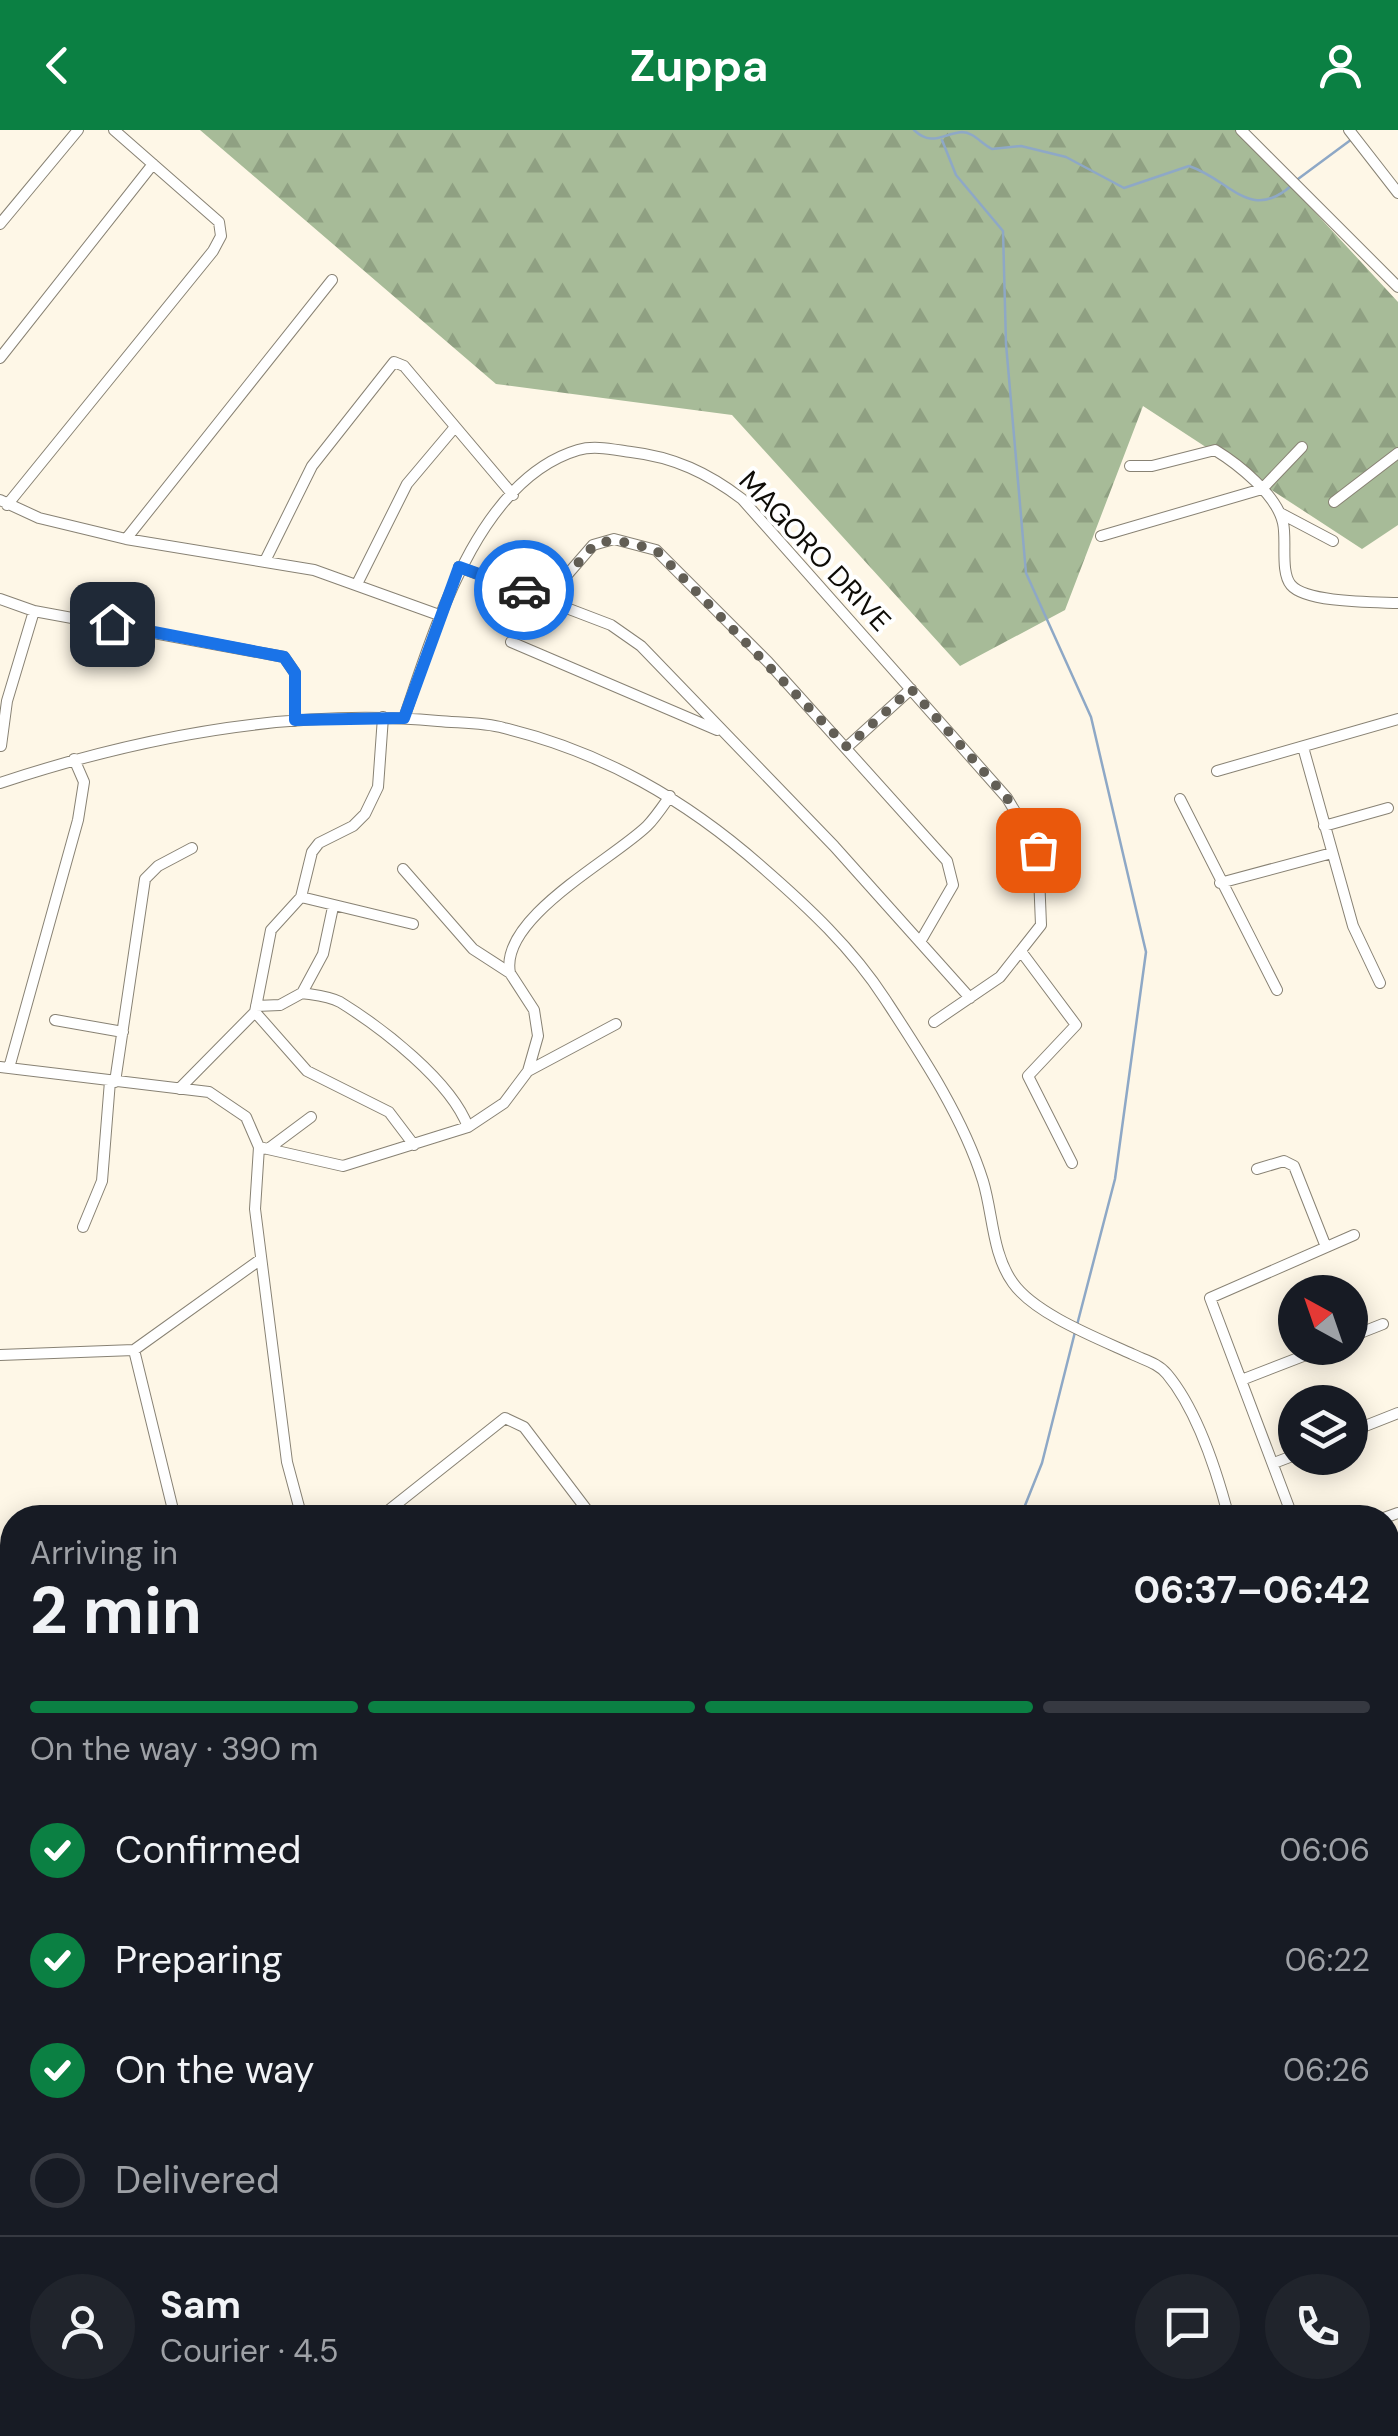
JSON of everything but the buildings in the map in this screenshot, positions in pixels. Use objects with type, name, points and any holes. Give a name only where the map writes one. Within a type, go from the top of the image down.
[{"type":"street","points":[[0,224],[78,130]]},
{"type":"street","points":[[114,130],[219,222],[219,242],[4,503],[126,539],[266,561],[358,582],[439,615]]},
{"type":"street","points":[[1241,130],[1398,287]]},
{"type":"street","points":[[1349,130],[1398,193]]},
{"type":"street","points":[[0,358],[153,164]]},
{"type":"street","points":[[126,539],[332,280]]},
{"type":"street","points":[[266,561],[312,466],[394,362],[404,366],[513,496]]},
{"type":"street","points":[[358,582],[407,484],[455,427]]},
{"type":"street","points":[[1101,536],[1262,488],[1302,447]]},
{"type":"street","name":"MAGORO DRIVE","points":[[404,718],[459,567],[513,496],[544,468],[591,448],[662,456],[714,478],[742,500],[1007,798],[1038,850],[1042,925],[1023,954],[934,1022]]},
{"type":"street","points":[[1130,466],[1152,466],[1215,450],[1262,488],[1280,513],[1332,541]]},
{"type":"street","points":[[1334,502],[1398,453]]},
{"type":"street","points":[[1280,513],[1288,579],[1296,589],[1332,600],[1398,604]]},
{"type":"street","points":[[547,598],[594,545],[614,539],[656,550],[847,747],[920,828],[952,873],[953,886],[920,942]]},
{"type":"street","points":[[459,567],[547,598],[611,626],[641,646],[834,846],[970,998]]},
{"type":"street","points":[[0,599],[34,612],[284,657],[295,673],[295,720]]},
{"type":"street","points":[[0,746],[4,702],[34,612]]},
{"type":"street","points":[[511,642],[718,730]]},
{"type":"street","points":[[847,747],[911,689]]},
{"type":"street","points":[[180,1089],[256,1009],[271,930],[301,898],[312,852],[319,843],[353,826],[378,787],[383,717]]},
{"type":"street","points":[[0,783],[74,758],[151,740],[295,720],[383,717],[500,726],[588,754],[670,796],[743,850],[845,946],[882,995],[950,1110],[983,1179],[999,1254],[1012,1282],[1031,1304],[1167,1373],[1198,1430],[1224,1505]]},
{"type":"street","points":[[1217,772],[1398,719]]},
{"type":"street","points":[[1303,747],[1353,926],[1380,983]]},
{"type":"street","points":[[74,758],[84,782],[78,820],[4,1067],[210,1092],[236,1106],[254,1129],[264,1148],[255,1200],[261,1258],[286,1462],[298,1505]]},
{"type":"street","points":[[510,973],[510,951],[547,905],[647,826],[670,796]]},
{"type":"street","points":[[1180,799],[1277,990]]},
{"type":"street","points":[[1324,826],[1388,808]]},
{"type":"street","points":[[83,1227],[102,1181],[112,1082],[145,878],[158,866],[192,848]]},
{"type":"street","points":[[1220,883],[1332,854]]},
{"type":"street","points":[[264,1148],[343,1166],[468,1128],[504,1102],[528,1071],[538,1036],[534,1010],[510,973],[472,950],[403,869]]},
{"type":"street","points":[[301,898],[412,924]]},
{"type":"street","points":[[256,1009],[280,1005],[302,993],[323,954],[333,907]]},
{"type":"street","points":[[1023,954],[1076,1025],[1028,1076],[1072,1163]]},
{"type":"street","points":[[302,993],[336,1000],[363,1022],[387,1033],[462,1110],[468,1128]]},
{"type":"street","points":[[256,1009],[307,1072],[389,1112],[414,1145]]},
{"type":"street","points":[[55,1020],[122,1032]]},
{"type":"street","points":[[528,1071],[616,1024]]},
{"type":"street","points":[[538,1036],[554,1057]]},
{"type":"street","points":[[264,1148],[311,1117]]},
{"type":"street","points":[[1257,1169],[1284,1161],[1294,1166],[1326,1246]]},
{"type":"street","points":[[1289,1505],[1210,1298],[1354,1235]]},
{"type":"street","points":[[0,1355],[134,1350],[261,1258]]},
{"type":"street","points":[[1368,1330],[1383,1324]]},
{"type":"street","points":[[134,1350],[172,1505]]},
{"type":"street","points":[[1244,1379],[1280,1365]]},
{"type":"street","points":[[1368,1425],[1398,1413]]},
{"type":"street","points":[[395,1505],[505,1418],[524,1427],[583,1505]]},
{"type":"street","points":[[1274,1464],[1278,1462]]},
{"type":"green space","points":[[200,130],[1239,130],[1398,302],[1398,525],[1362,549],[1143,406],[1065,610],[960,666],[732,415],[496,384]]},
{"type":"waterway","points":[[914,130],[932,139],[962,132],[992,149],[1021,146],[1066,157],[1124,188],[1189,166],[1252,199],[1277,196],[1292,185]]},
{"type":"waterway","points":[[1298,179],[1352,139]]},
{"type":"waterway","points":[[942,140],[956,175],[1003,231],[1006,344],[1026,573],[1091,717],[1146,952],[1115,1179],[1077,1325]]},
{"type":"waterway","points":[[1025,1505],[1042,1463],[1075,1332]]},
{"type":"way so far","points":[[524,590],[547,598],[602,541],[614,539],[656,550],[847,747],[911,689],[1007,798],[1038,850]]},
{"type":"route","points":[[112,624],[284,657],[295,673],[295,720],[404,718],[459,567],[524,590]]}]
